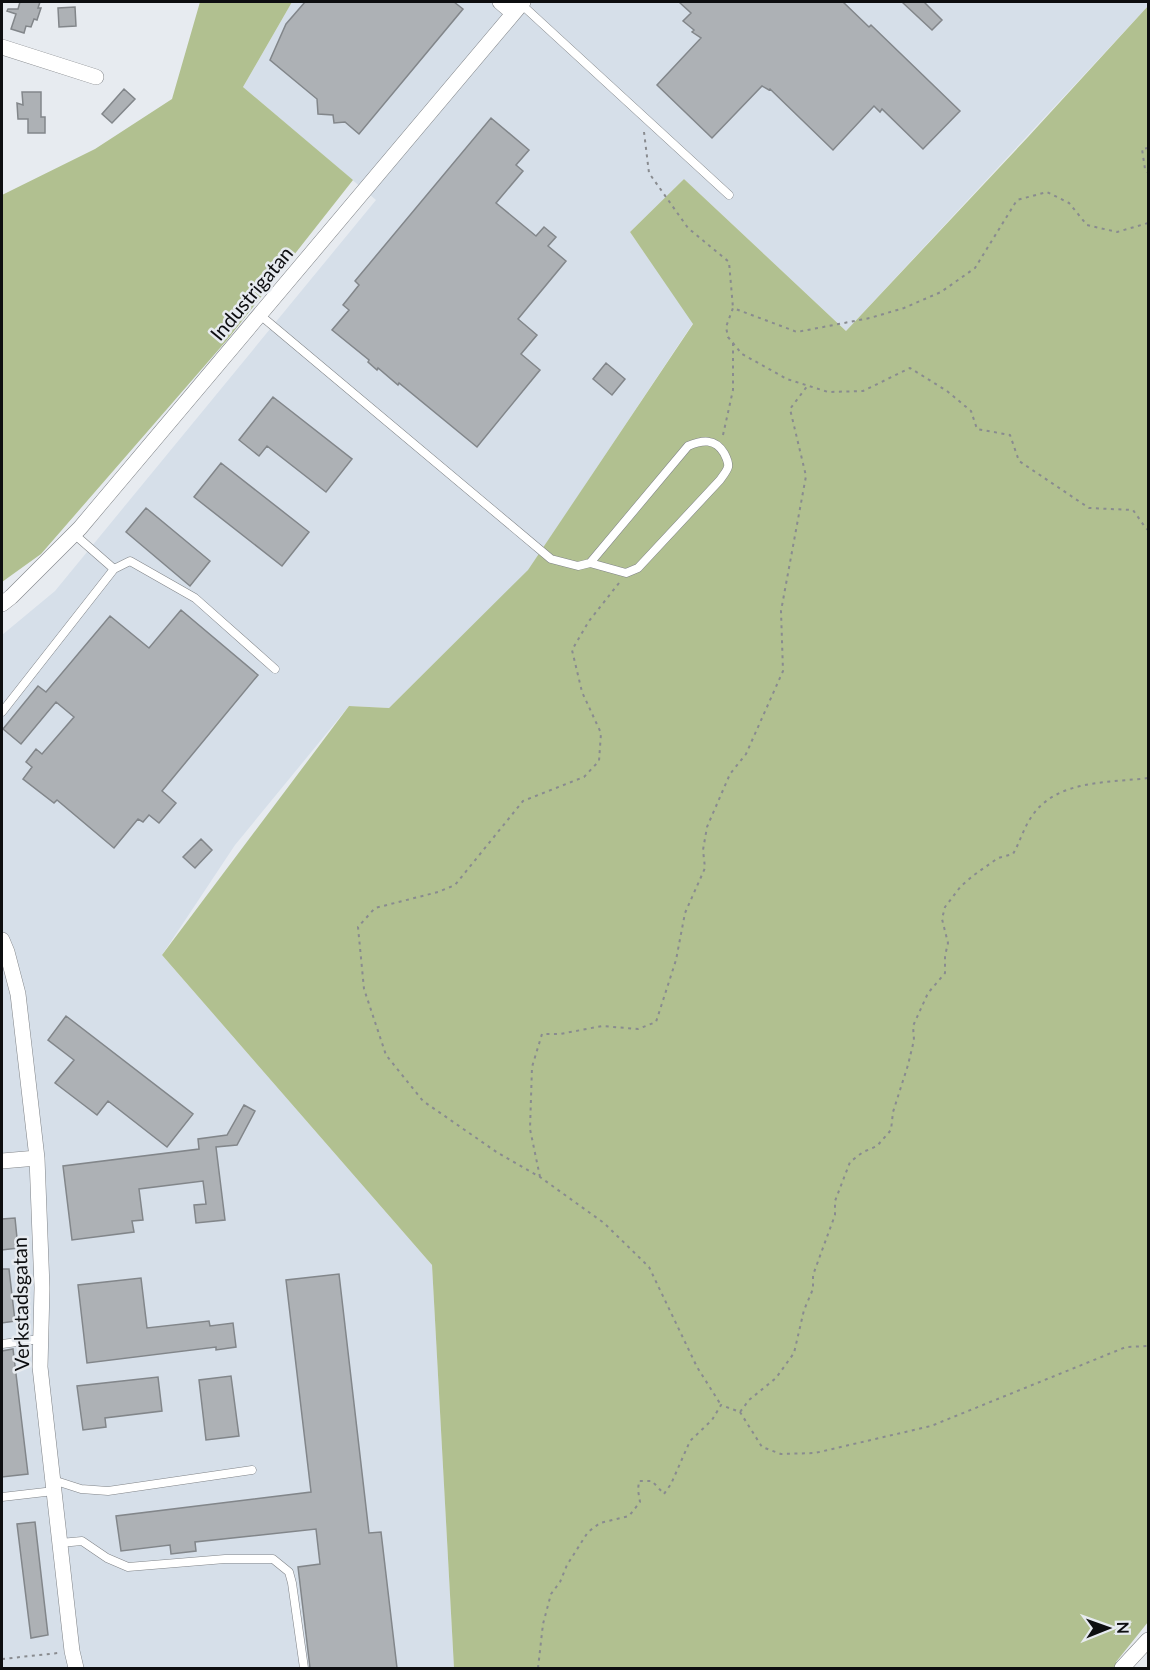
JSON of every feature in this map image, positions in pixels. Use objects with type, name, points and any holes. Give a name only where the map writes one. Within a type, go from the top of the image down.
[{"type":"street","points":[[500,2],[519,6]]},
{"type":"street","name":"Industrigatan","points":[[2,604],[74,534],[519,6]]},
{"type":"street","points":[[2,47],[96,77]]},
{"type":"street","name":"Verkstadsgatan","points":[[2,941],[18,994],[37,1158],[42,1288],[40,1367],[72,1651],[76,1668]]},
{"type":"street","points":[[2,1161],[37,1158]]},
{"type":"street","points":[[1122,1668],[1149,1640]]},
{"type":"lane","points":[[519,6],[729,195]]},
{"type":"lane","points":[[260,315],[551,559],[578,566],[590,563],[626,573],[638,568],[720,480],[728,468],[727,459],[721,448],[712,442],[699,442],[688,446],[590,563]]},
{"type":"lane","points":[[74,534],[114,569]]},
{"type":"lane","points":[[2,712],[114,569],[130,561],[195,598],[275,669]]},
{"type":"lane","points":[[2,1344],[40,1339]]},
{"type":"lane","points":[[2,1497],[54,1485],[108,1491],[252,1470]]},
{"type":"lane","points":[[60,1543],[82,1541],[107,1558],[128,1567],[225,1559],[273,1558],[289,1572],[292,1582],[304,1668]]},
{"type":"path","points":[[642,115],[649,173],[688,228],[729,262],[734,308],[726,327],[728,337],[742,354],[787,379],[828,392],[863,391],[910,368],[947,391],[971,411],[977,429],[1010,435],[1019,461],[1029,468],[1089,508],[1133,510],[1149,530]]},
{"type":"path","points":[[1149,148],[1142,149],[1145,169],[1149,173]]},
{"type":"path","points":[[734,308],[797,332],[870,318],[904,308],[941,292],[975,268],[1017,200],[1047,192],[1069,203],[1087,225],[1117,232],[1149,223]]},
{"type":"path","points":[[721,448],[733,390],[733,343]]},
{"type":"path","points":[[540,1177],[530,1119],[532,1067],[542,1034],[560,1034],[602,1026],[638,1029],[657,1022],[676,960],[685,913],[705,868],[703,850],[707,827],[730,774],[746,754],[783,671],[781,611],[806,476],[790,409],[808,385]]},
{"type":"path","points":[[626,573],[589,621],[572,650],[582,692],[601,733],[599,761],[584,777],[523,801],[455,885],[438,892],[375,908],[358,927],[364,989],[386,1055],[423,1101],[498,1153],[540,1177],[604,1223],[649,1267],[697,1367],[722,1405],[740,1412],[762,1447],[781,1454],[815,1453],[931,1426],[1126,1347],[1149,1346]]},
{"type":"path","points":[[740,1412],[749,1400],[776,1378],[794,1353],[804,1310],[813,1289],[813,1275],[835,1215],[836,1201],[850,1162],[863,1152],[877,1146],[891,1130],[893,1112],[914,1040],[913,1026],[928,993],[945,973],[948,943],[942,919],[945,907],[961,886],[974,875],[998,858],[1013,854],[1032,815],[1052,797],[1076,787],[1149,778]]},
{"type":"path","points":[[538,1668],[543,1624],[551,1594],[588,1532],[600,1523],[629,1516],[640,1502],[639,1481],[652,1480],[664,1494],[671,1484],[690,1441],[712,1420],[722,1405]]},
{"type":"path","points":[[2,1659],[72,1651]]},
{"type":"shaded area","points":[[292,2],[1148,2],[1148,6],[846,331],[684,179],[630,232],[693,323],[528,571],[389,708],[349,706],[235,845],[162,955],[432,1265],[454,1668],[2,1668],[2,635],[55,591],[376,200],[243,87]]},
{"type":"green space","points":[[200,2],[292,2],[243,87],[353,180],[227,340],[41,554],[2,582],[2,195],[95,149],[172,99]]},
{"type":"green space","points":[[1148,6],[1148,1622],[1116,1662],[1122,1668],[454,1668],[432,1265],[162,955],[349,706],[389,708],[528,570],[693,324],[630,232],[684,179],[846,331]]},
{"type":"building","points":[[20,2],[40,2],[38,8],[41,8],[37,20],[34,19],[31,27],[26,26],[24,33],[11,29],[16,14],[7,11],[18,9]]},
{"type":"building","points":[[305,2],[454,2],[463,9],[359,134],[345,122],[334,123],[333,115],[318,114],[317,99],[270,60],[286,24]]},
{"type":"building","points":[[679,2],[843,2],[869,27],[871,25],[960,111],[923,149],[882,109],[880,112],[874,106],[833,150],[770,89],[762,86],[712,138],[657,85],[701,38],[692,32],[694,30],[683,21],[691,13]]},
{"type":"building","points":[[902,2],[924,2],[942,20],[932,30]]},
{"type":"building","points":[[75,7],[76,26],[59,27],[58,8]]},
{"type":"building","points":[[124,89],[135,99],[112,123],[102,114]]},
{"type":"building","points":[[22,92],[41,92],[41,117],[45,117],[45,133],[28,133],[28,119],[18,119],[17,103],[23,105]]},
{"type":"building","points":[[491,118],[529,150],[516,165],[523,171],[496,203],[536,236],[544,227],[556,237],[548,246],[566,261],[518,319],[537,335],[521,354],[540,370],[477,447],[399,383],[398,385],[378,368],[377,370],[368,362],[369,360],[332,330],[349,310],[343,305],[359,285],[355,281]]},
{"type":"building","points":[[606,363],[625,379],[612,395],[593,379]]},
{"type":"building","points":[[273,397],[352,459],[326,492],[267,446],[259,456],[239,440]]},
{"type":"building","points":[[221,463],[309,532],[282,566],[194,497]]},
{"type":"building","points":[[146,508],[210,561],[190,586],[126,532]]},
{"type":"building","points":[[181,610],[258,675],[162,791],[176,803],[159,823],[149,815],[143,822],[138,819],[114,848],[57,800],[54,803],[23,779],[32,767],[26,762],[36,749],[42,754],[74,717],[56,702],[21,744],[3,729],[38,686],[46,692],[110,616],[149,648]]},
{"type":"building","points":[[201,839],[212,850],[195,868],[183,857]]},
{"type":"building","points":[[66,1016],[193,1114],[167,1147],[108,1101],[97,1115],[55,1083],[74,1060],[48,1040]]},
{"type":"building","points":[[244,1105],[255,1111],[237,1145],[216,1147],[225,1220],[196,1223],[194,1205],[206,1204],[203,1181],[139,1189],[143,1220],[132,1221],[134,1232],[72,1240],[63,1166],[199,1149],[198,1139],[227,1135]]},
{"type":"building","points":[[15,1218],[18,1248],[2,1250],[2,1219]]},
{"type":"building","points":[[2,1269],[9,1269],[15,1321],[2,1323]]},
{"type":"building","points":[[339,1274],[369,1533],[381,1532],[397,1668],[310,1668],[298,1567],[320,1564],[316,1529],[195,1542],[196,1551],[171,1554],[170,1545],[121,1551],[116,1516],[311,1492],[286,1280]]},
{"type":"building","points":[[141,1278],[147,1328],[209,1321],[210,1326],[233,1323],[236,1347],[216,1350],[216,1347],[87,1363],[78,1285]]},
{"type":"building","points":[[13,1349],[28,1474],[2,1477],[2,1351]]},
{"type":"building","points":[[231,1376],[239,1436],[206,1440],[199,1380]]},
{"type":"building","points":[[158,1377],[162,1411],[105,1418],[106,1427],[83,1430],[77,1386]]},
{"type":"building","points":[[35,1522],[48,1635],[31,1638],[17,1524]]}]
